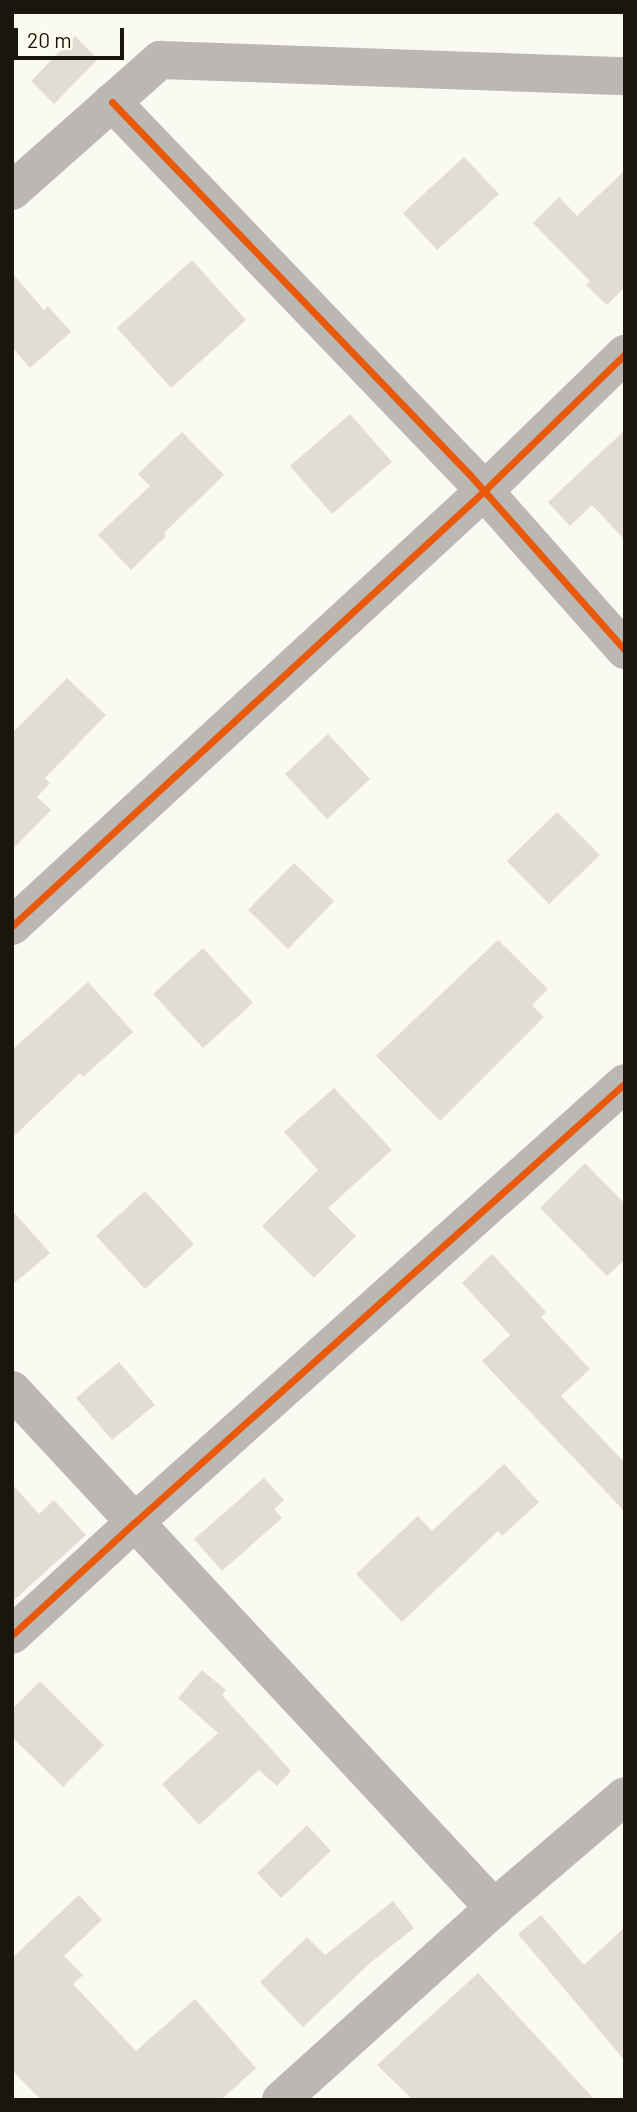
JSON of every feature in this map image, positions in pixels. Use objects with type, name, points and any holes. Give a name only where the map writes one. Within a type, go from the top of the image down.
[{"type":"street","points":[[12,191],[160,60],[625,76]]},
{"type":"street","points":[[112,102],[484,491],[625,650]]},
{"type":"street","points":[[12,926],[484,491],[625,354]]},
{"type":"street","points":[[12,1636],[134,1523],[625,1083]]},
{"type":"street","points":[[12,1390],[494,1908]]},
{"type":"street","points":[[281,2100],[494,1908],[625,1796]]},
{"type":"building","points":[[75,36],[98,59],[54,104],[31,81]]},
{"type":"building","points":[[464,157],[499,194],[437,250],[403,213]]},
{"type":"building","points":[[625,170],[625,287],[607,305],[586,285],[590,281],[533,223],[559,197],[577,216]]},
{"type":"building","points":[[192,260],[246,320],[171,388],[117,328]]},
{"type":"building","points":[[12,273],[44,310],[48,306],[71,332],[30,368],[12,347]]},
{"type":"building","points":[[350,414],[392,462],[332,514],[290,466]]},
{"type":"building","points":[[625,430],[625,540],[592,505],[570,526],[548,502]]},
{"type":"building","points":[[182,432],[224,475],[164,533],[166,536],[131,570],[98,535],[150,486],[138,474]]},
{"type":"building","points":[[67,678],[106,715],[45,778],[50,783],[37,797],[51,810],[12,850],[12,733]]},
{"type":"building","points":[[328,734],[370,779],[327,819],[285,774]]},
{"type":"building","points":[[557,812],[600,855],[549,904],[507,861]]},
{"type":"building","points":[[294,863],[334,901],[288,949],[248,910]]},
{"type":"building","points":[[498,940],[548,989],[532,1005],[544,1017],[440,1121],[376,1056]]},
{"type":"building","points":[[203,948],[253,1003],[203,1048],[153,994]]},
{"type":"building","points":[[88,982],[133,1032],[83,1077],[80,1073],[12,1138],[12,1050]]},
{"type":"building","points":[[334,1088],[392,1150],[328,1208],[356,1236],[314,1278],[262,1226],[318,1170],[284,1132]]},
{"type":"building","points":[[585,1163],[625,1204],[625,1259],[607,1276],[540,1208]]},
{"type":"building","points":[[145,1191],[194,1244],[145,1289],[96,1236]]},
{"type":"building","points":[[12,1210],[50,1253],[12,1285]]},
{"type":"building","points":[[492,1254],[546,1312],[541,1317],[590,1369],[561,1396],[625,1463],[625,1512],[482,1361],[510,1335],[462,1283]]},
{"type":"building","points":[[119,1362],[155,1405],[112,1440],[76,1398]]},
{"type":"building","points":[[504,1464],[539,1502],[502,1536],[498,1531],[402,1622],[356,1574],[418,1516],[432,1531]]},
{"type":"building","points":[[264,1478],[284,1500],[274,1509],[282,1518],[222,1571],[194,1539]]},
{"type":"building","points":[[12,1484],[39,1514],[54,1500],[86,1535],[12,1602]]},
{"type":"building","points":[[202,1670],[226,1690],[222,1695],[291,1771],[277,1786],[259,1770],[199,1825],[162,1784],[218,1733],[178,1698]]},
{"type":"building","points":[[40,1681],[104,1745],[63,1787],[12,1737],[12,1709]]},
{"type":"building","points":[[307,1825],[331,1851],[281,1898],[257,1873]]},
{"type":"building","points":[[79,1895],[102,1920],[64,1956],[83,1975],[73,1984],[136,2051],[195,1999],[256,2068],[221,2100],[41,2100],[12,2070],[12,1958]]},
{"type":"building","points":[[393,1901],[414,1928],[370,1963],[303,2027],[260,1982],[307,1937],[325,1955]]},
{"type":"building","points":[[541,1915],[584,1965],[625,1927],[625,2061],[518,1934]]},
{"type":"building","points":[[478,1973],[595,2100],[413,2100],[377,2065]]},
{"type":"cycle path","points":[[112,102],[470,475],[625,650]]},
{"type":"cycle path","points":[[12,926],[484,491],[625,354]]},
{"type":"cycle path","points":[[12,1635],[625,1083]]}]
